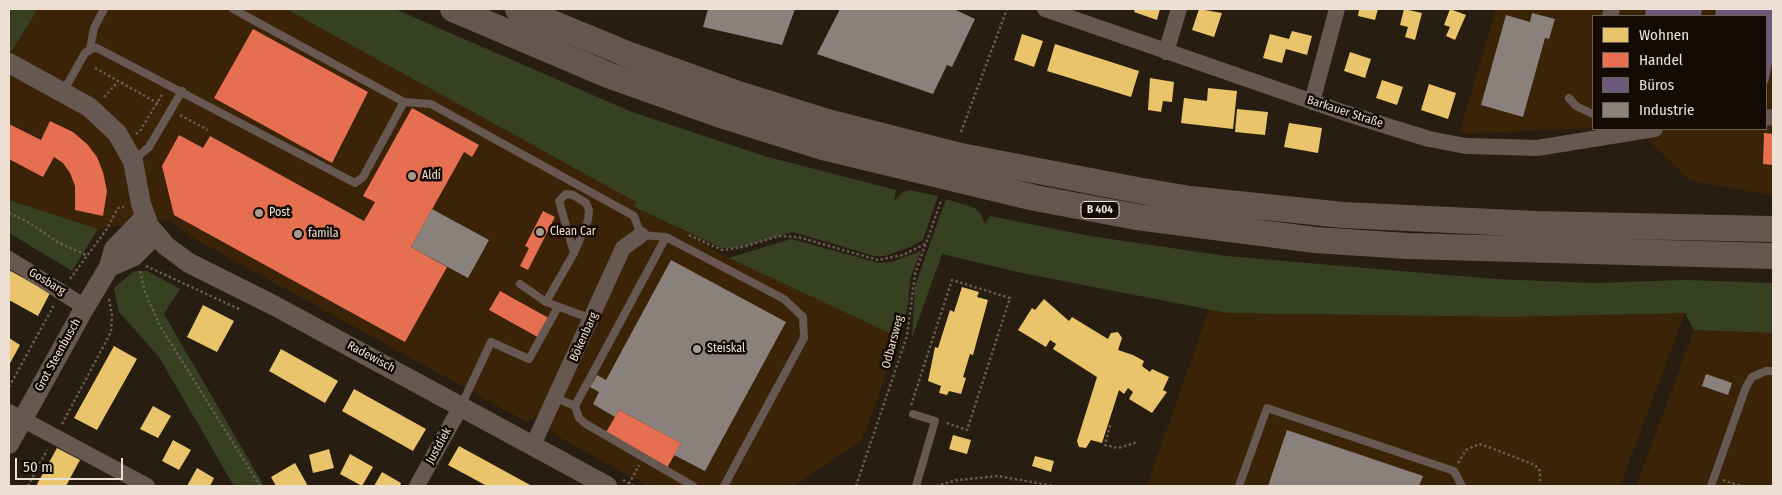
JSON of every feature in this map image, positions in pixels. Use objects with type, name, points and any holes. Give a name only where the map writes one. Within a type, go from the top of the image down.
[{"type":"highway","name":"B 404","points":[[453,9],[608,75],[718,114],[823,147],[1035,198],[1206,228],[1315,240],[1407,246],[1773,256]]},
{"type":"highway","name":"B 404","points":[[518,9],[636,57],[738,94],[824,120],[961,156],[1137,190],[1190,199],[1353,216],[1536,224],[1773,230]]},
{"type":"street","name":"Barkauer Straße","points":[[1045,9],[1312,102],[1429,138],[1466,146],[1537,148],[1602,133],[1642,130]]},
{"type":"street","points":[[1166,52],[1179,9]]},
{"type":"street","points":[[1312,102],[1337,9]]},
{"type":"street","points":[[9,63],[95,111],[124,141],[133,161],[145,217]]},
{"type":"street","name":"Radewisch","points":[[145,217],[155,234],[189,263],[242,288],[607,486]]},
{"type":"street","name":"Grot Steenbusch","points":[[9,444],[16,416],[109,267],[111,256],[120,240],[145,217]]},
{"type":"street","points":[[109,267],[127,261],[155,234]]},
{"type":"street","name":"Bökenbarg","points":[[533,445],[623,248],[641,235]]},
{"type":"street","name":"Gosbarg","points":[[9,259],[85,307]]},
{"type":"street","name":"Justdiek","points":[[417,486],[461,406]]},
{"type":"street","points":[[16,416],[147,486]]},
{"type":"lane","points":[[62,92],[79,61],[90,49],[94,28],[104,9]]},
{"type":"lane","points":[[233,9],[404,102],[431,104],[634,216],[641,235],[666,237],[784,299],[803,317],[804,338],[724,486]]},
{"type":"lane","points":[[90,49],[97,48],[104,51],[355,183],[364,177],[404,102]]},
{"type":"lane","points":[[133,161],[149,147],[182,92]]},
{"type":"lane","points":[[1569,98],[1576,106],[1592,114]]},
{"type":"lane","points":[[546,302],[574,253],[588,220],[589,210],[586,203],[573,195],[566,194],[560,201],[574,253]]},
{"type":"lane","points":[[666,237],[575,406],[579,418],[586,424],[642,458],[694,486]]},
{"type":"lane","points":[[520,284],[546,302],[592,319]]},
{"type":"lane","points":[[461,406],[491,342],[529,359],[558,307]]},
{"type":"lane","points":[[1711,486],[1746,387],[1752,378],[1766,371],[1773,371]]},
{"type":"lane","points":[[556,398],[575,406]]},
{"type":"lane","points":[[1239,486],[1267,408],[1454,471],[1462,486]]},
{"type":"lane","points":[[912,414],[935,421],[916,486]]},
{"type":"path","points":[[961,132],[1007,9]]},
{"type":"path","points":[[95,68],[208,130]]},
{"type":"path","points":[[95,111],[118,82]]},
{"type":"path","points":[[124,141],[140,131],[168,84]]},
{"type":"path","name":"Odbarsweg","points":[[856,486],[906,336],[910,320],[912,288],[942,201]]},
{"type":"path","points":[[9,213],[30,223],[57,242],[87,256]]},
{"type":"path","points":[[666,237],[682,232],[722,250],[743,247],[779,236],[792,236],[878,260],[902,255],[926,244]]},
{"type":"path","points":[[141,264],[140,272],[145,292],[160,326],[260,486]]},
{"type":"path","points":[[912,414],[909,411],[952,280],[1010,298],[967,430],[935,421]]},
{"type":"path","points":[[28,486],[111,332],[110,293]]},
{"type":"path","points":[[1110,425],[1105,445],[1118,448],[1138,442]]},
{"type":"path","points":[[1454,471],[1466,450],[1483,444],[1535,465],[1540,471],[1540,481]]},
{"type":"path","points":[[629,484],[642,458]]},
{"type":"path","points":[[936,486],[957,480],[998,476],[1054,486]]},
{"type":"path","points":[[1714,477],[1741,486]]},
{"type":"shaded area","points":[[38,9],[286,9],[637,202],[634,207],[710,244],[709,248],[900,338],[862,440],[793,486],[648,486],[555,435],[538,415],[527,422],[186,234],[170,219],[98,229],[9,200],[9,54]]},
{"type":"shaded area","points":[[1496,9],[1773,9],[1773,196],[1689,180],[1638,130],[1767,130],[1767,15],[1592,15],[1592,128],[1459,134]]},
{"type":"shaded area","points":[[1209,309],[1227,313],[1510,317],[1685,313],[1620,486],[1147,486]]},
{"type":"shaded area","points":[[1694,330],[1773,333],[1773,486],[1636,486]]},
{"type":"green space","points":[[9,9],[38,9],[11,52],[9,51]]},
{"type":"green space","points":[[286,9],[395,9],[632,112],[768,157],[896,190],[894,201],[903,192],[910,190],[938,196],[923,240],[885,256],[874,256],[793,232],[738,248],[722,248],[634,207],[636,202]]},
{"type":"green space","points":[[946,199],[975,208],[981,214],[985,224],[990,216],[1090,236],[1226,256],[1495,279],[1593,283],[1685,280],[1773,283],[1773,333],[1694,330],[1685,313],[1510,317],[1227,313],[1022,273],[942,254],[912,338],[915,286]]},
{"type":"green space","points":[[9,200],[98,229],[72,271],[9,233]]},
{"type":"green space","points":[[791,239],[879,263],[891,262],[921,251],[910,280],[908,305],[900,338],[729,258]]},
{"type":"green space","points":[[134,271],[147,271],[180,289],[164,314],[264,486],[234,486],[159,357],[119,312],[114,288]]},
{"type":"building: Wohnen","points":[[1135,9],[1160,9],[1157,20],[1134,12]]},
{"type":"building: Wohnen","points":[[1199,9],[1222,13],[1214,37],[1192,30]]},
{"type":"building: Wohnen","points":[[1359,9],[1378,9],[1375,20],[1358,16]]},
{"type":"building: Wohnen","points":[[1404,9],[1422,13],[1415,40],[1405,37],[1408,27],[1400,25]]},
{"type":"building: Wohnen","points":[[1450,9],[1466,15],[1455,40],[1446,36],[1450,27],[1444,25]]},
{"type":"building: Wohnen","points":[[1292,31],[1312,36],[1307,55],[1286,49],[1282,63],[1263,58],[1270,34],[1289,39]]},
{"type":"building: Wohnen","points":[[1022,34],[1043,41],[1034,67],[1014,60]]},
{"type":"building: Wohnen","points":[[1055,44],[1139,71],[1131,97],[1047,71]]},
{"type":"building: Wohnen","points":[[1350,52],[1371,59],[1365,78],[1344,71]]},
{"type":"building: Wohnen","points":[[1150,78],[1174,82],[1172,102],[1163,101],[1161,112],[1148,110]]},
{"type":"building: Wohnen","points":[[1382,80],[1403,87],[1397,105],[1376,98]]},
{"type":"building: Wohnen","points":[[1429,84],[1456,93],[1448,119],[1421,110]]},
{"type":"building: Wohnen","points":[[1208,88],[1237,91],[1233,129],[1181,123],[1184,98],[1207,101]]},
{"type":"building: Wohnen","points":[[1237,109],[1268,112],[1265,135],[1235,132]]},
{"type":"building: Wohnen","points":[[1289,123],[1322,128],[1318,153],[1284,147]]},
{"type":"building: Wohnen","points":[[9,270],[50,293],[38,316],[9,300]]},
{"type":"building: Wohnen","points":[[962,287],[979,292],[977,297],[988,300],[973,355],[970,354],[963,377],[966,378],[961,394],[949,391],[947,395],[939,393],[941,386],[928,381],[935,347],[938,348],[950,310],[954,312]]},
{"type":"building: Wohnen","points":[[1044,299],[1069,321],[1072,317],[1108,339],[1111,333],[1118,332],[1122,338],[1118,350],[1144,361],[1142,366],[1150,372],[1152,369],[1169,377],[1163,390],[1167,392],[1152,413],[1129,399],[1133,392],[1128,388],[1124,394],[1119,390],[1102,443],[1091,440],[1086,448],[1079,447],[1077,441],[1097,377],[1053,349],[1056,344],[1050,340],[1046,347],[1018,330],[1032,308],[1035,310]]},
{"type":"building: Wohnen","points":[[203,305],[234,321],[217,352],[187,337]]},
{"type":"building: Wohnen","points":[[9,338],[20,345],[9,365]]},
{"type":"building: Wohnen","points":[[114,346],[137,359],[97,430],[74,418]]},
{"type":"building: Wohnen","points":[[281,349],[338,381],[325,403],[269,371]]},
{"type":"building: Wohnen","points":[[354,389],[426,429],[413,451],[342,411]]},
{"type":"building: Wohnen","points":[[153,406],[171,416],[158,438],[140,429]]},
{"type":"building: Wohnen","points":[[953,435],[971,440],[967,454],[949,449]]},
{"type":"building: Wohnen","points":[[173,440],[191,450],[179,470],[162,461]]},
{"type":"building: Wohnen","points":[[459,446],[532,486],[487,486],[448,465]]},
{"type":"building: Wohnen","points":[[57,448],[80,460],[66,486],[36,486]]},
{"type":"building: Wohnen","points":[[329,449],[334,468],[313,473],[309,455]]},
{"type":"building: Wohnen","points":[[350,454],[373,467],[362,486],[340,474]]},
{"type":"building: Wohnen","points":[[1035,456],[1054,461],[1051,472],[1032,466]]},
{"type":"building: Wohnen","points":[[295,463],[308,486],[276,486],[271,477]]},
{"type":"building: Wohnen","points":[[197,468],[214,478],[210,486],[187,486]]},
{"type":"building: Wohnen","points":[[382,472],[401,483],[400,486],[374,486]]},
{"type":"building: Handel","points":[[253,29],[368,92],[332,163],[214,98]]},
{"type":"building: Handel","name":"famila","points":[[412,108],[479,145],[472,157],[464,152],[411,247],[447,267],[405,342],[174,215],[162,166],[179,135],[203,148],[210,136],[364,221],[375,202],[363,196]]},
{"type":"building: Handel","points":[[50,121],[73,132],[87,144],[97,157],[103,172],[107,191],[103,216],[75,210],[75,186],[70,173],[63,163],[54,157],[43,177],[9,159],[9,124],[41,140]]},
{"type":"building: Handel","points":[[1764,133],[1773,134],[1773,165],[1763,164]]},
{"type":"building: Handel","name":"Clean Car","points":[[543,211],[555,217],[528,270],[520,266],[529,248],[525,246]]},
{"type":"building: Handel","points":[[500,291],[554,321],[543,340],[489,310]]},
{"type":"building: Handel","points":[[619,410],[681,443],[667,468],[605,434]]},
{"type":"building: Büros","points":[[1646,9],[1702,9],[1701,15],[1645,15]]},
{"type":"building: Büros","points":[[1716,9],[1773,9],[1773,58],[1768,83],[1767,15],[1715,15]]},
{"type":"building: Industrie","points":[[708,9],[795,9],[782,45],[703,27]]},
{"type":"building: Industrie","points":[[840,9],[954,9],[975,19],[952,67],[947,65],[933,94],[817,54]]},
{"type":"building: Industrie","points":[[1532,13],[1555,19],[1549,39],[1545,38],[1523,117],[1481,105],[1506,15],[1530,22]]},
{"type":"building: Industrie","points":[[432,209],[489,240],[468,278],[411,247]]},
{"type":"building: Industrie","name":"Steiskal","points":[[671,260],[786,322],[705,471],[674,455],[681,443],[619,410],[615,417],[593,404],[599,392],[590,387],[597,375],[606,380]]},
{"type":"building: Industrie","points":[[1706,374],[1732,383],[1728,395],[1702,386]]},
{"type":"building: Industrie","points":[[1287,430],[1423,476],[1419,486],[1268,486]]},
{"type":"place","name":"Aldi","points":[[412,176]]},
{"type":"place","name":"Post","points":[[259,213]]},
{"type":"place","name":"Clean Car","points":[[540,232]]},
{"type":"place","name":"famila","points":[[298,234]]},
{"type":"place","name":"Steiskal","points":[[697,349]]}]
